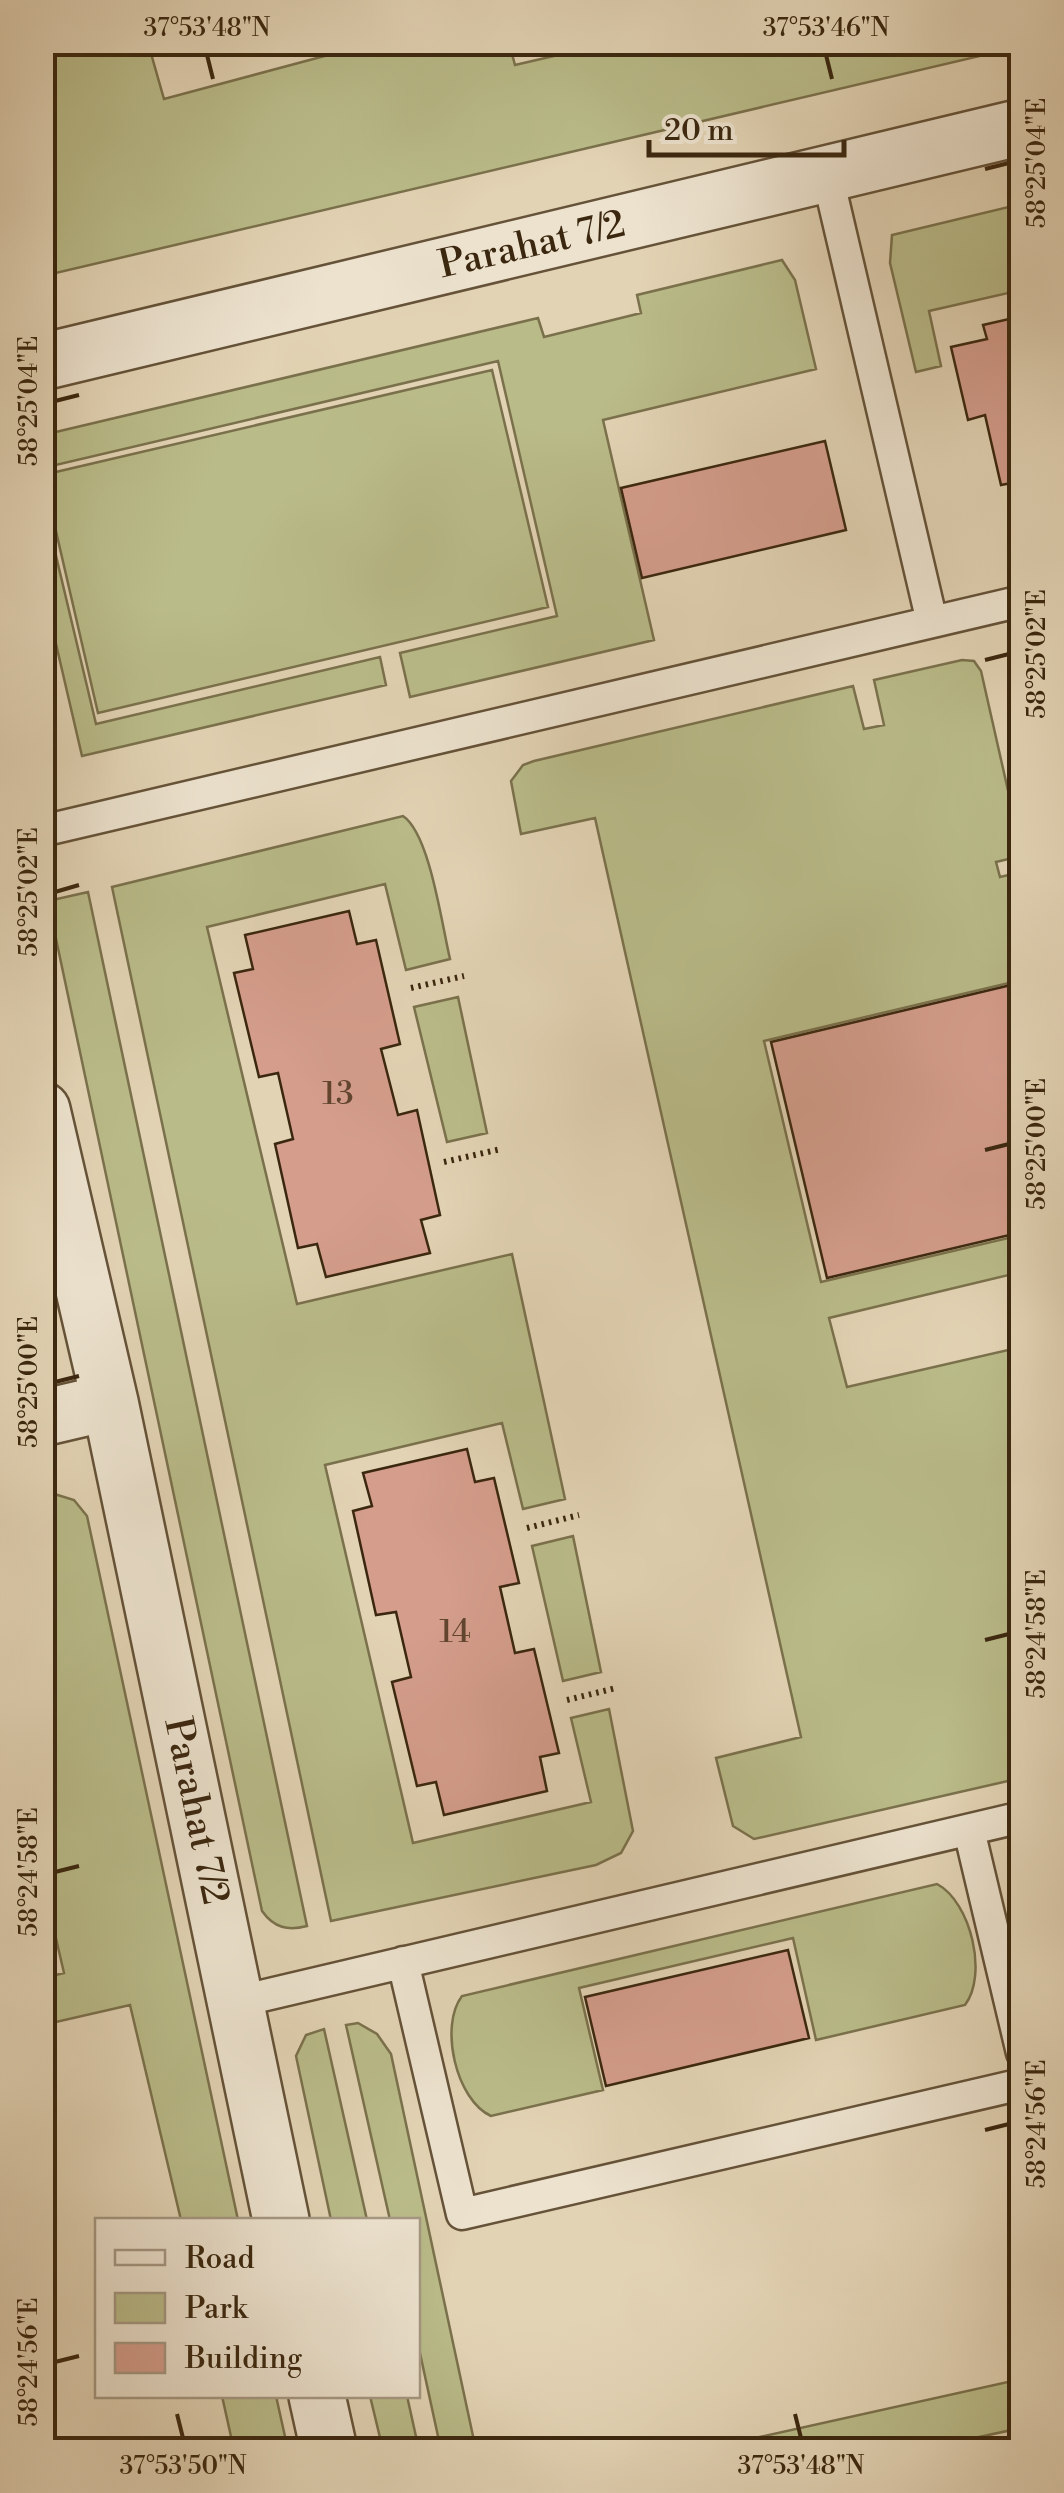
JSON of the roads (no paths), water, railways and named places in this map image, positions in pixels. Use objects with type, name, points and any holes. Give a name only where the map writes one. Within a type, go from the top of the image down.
[{"type":"street","name":"Parahat 7/2","points":[[42,362],[1022,128]]},
{"type":"street","name":"Parahat 7/2","points":[[42,1110],[110,1402],[281,2218]]},
{"type":"street","points":[[42,1418],[110,1402]]},
{"type":"street","points":[[318,2398],[329,2450]]},
{"type":"lane","points":[[827,174],[932,622]]},
{"type":"lane","points":[[42,832],[1022,601]]},
{"type":"lane","points":[[236,2002],[1022,1817]]},
{"type":"lane","points":[[969,1830],[1022,2052]]},
{"type":"lane","points":[[403,1962],[462,2214],[1022,2084]]}]
